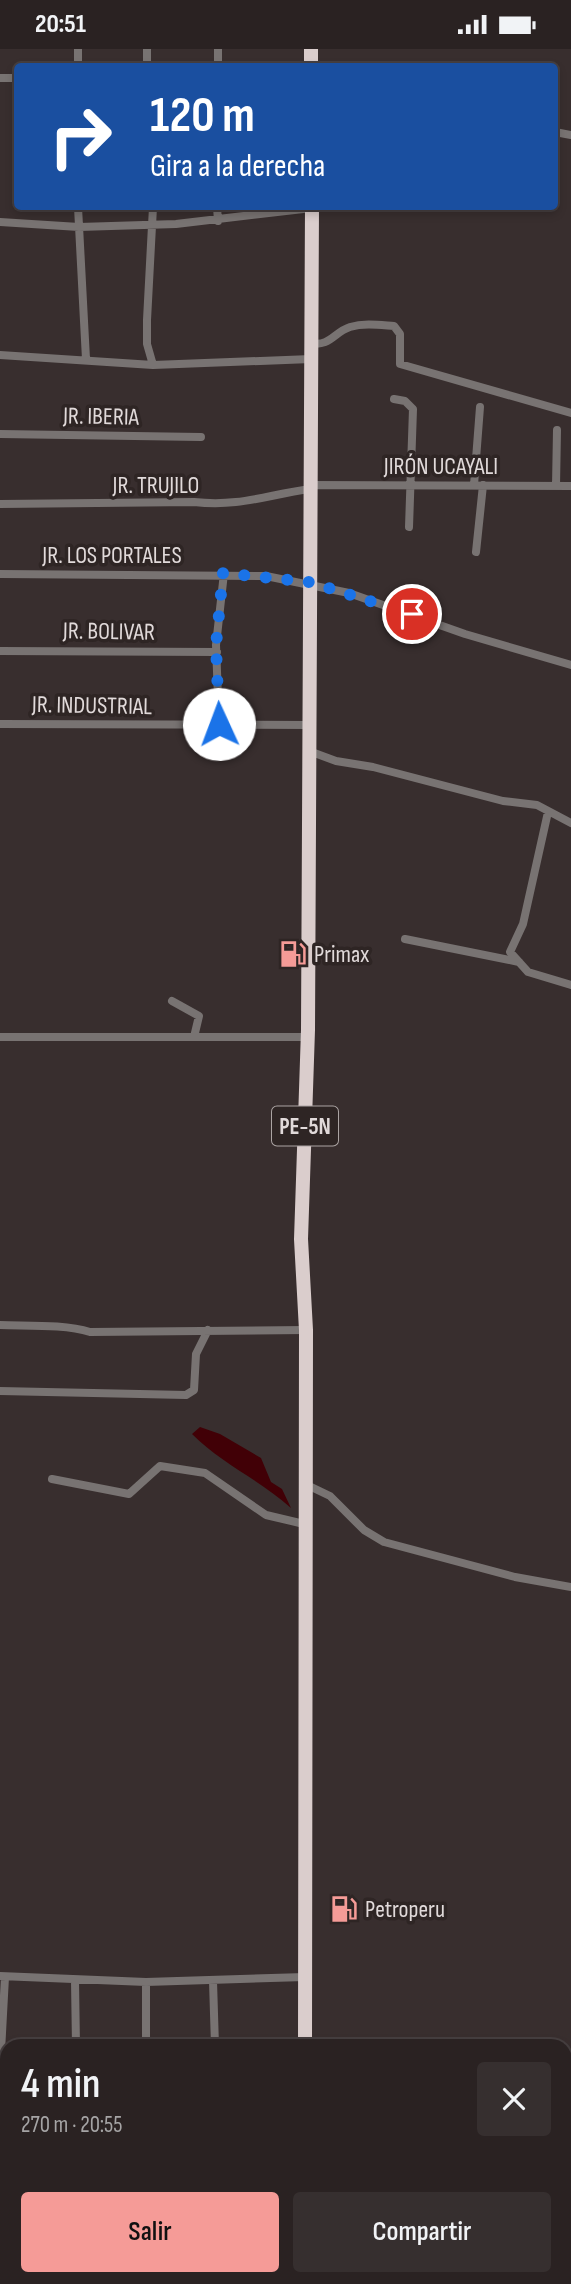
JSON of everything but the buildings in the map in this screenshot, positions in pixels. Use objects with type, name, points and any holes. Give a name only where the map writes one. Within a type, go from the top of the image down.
[{"type":"highway","name":"PE-5N","points":[[305,2039],[306,1330],[302,1227],[308,1037],[312,210]]},
{"type":"street","points":[[78,210],[86,359]]},
{"type":"street","points":[[153,210],[147,320],[147,344],[153,365]]},
{"type":"street","points":[[217,210],[218,221]]},
{"type":"street","points":[[0,222],[79,226],[153,224],[218,221],[292,210]]},
{"type":"street","points":[[311,344],[328,343],[345,328],[360,324],[394,326],[400,334],[400,364],[571,413]]},
{"type":"street","points":[[0,355],[153,365],[311,359]]},
{"type":"street","points":[[394,399],[405,401],[413,409],[409,527]]},
{"type":"street","points":[[476,552],[480,407]]},
{"type":"street","points":[[556,430],[556,486]]},
{"type":"street","name":"JR. IBERIA","points":[[0,434],[201,437]]},
{"type":"street","name":"JIRÓN UCAYALI","points":[[310,487],[410,484],[571,486]]},
{"type":"street","name":"JR. TRUJILO","points":[[0,504],[194,502],[222,505],[251,503],[310,487]]},
{"type":"street","points":[[219,724],[216,652],[223,573]]},
{"type":"street","name":"JR. LOS PORTALES","points":[[0,574],[98,577],[223,573],[309,582],[349,593],[465,634],[571,665]]},
{"type":"street","name":"JR. BOLIVAR","points":[[0,651],[216,652]]},
{"type":"street","name":"JR. INDUSTRIAL","points":[[0,723],[309,725]]},
{"type":"street","points":[[309,751],[336,761],[373,767],[503,801],[537,805],[571,823]]},
{"type":"street","points":[[548,812],[523,924],[510,952],[528,972],[571,985]]},
{"type":"street","points":[[405,939],[519,962]]},
{"type":"street","points":[[172,1000],[201,1016],[194,1037]]},
{"type":"street","points":[[0,1037],[308,1037]]},
{"type":"street","points":[[0,1325],[54,1329],[71,1326],[90,1332],[306,1330]]},
{"type":"street","points":[[0,1391],[186,1395],[194,1390],[197,1355],[208,1330]]},
{"type":"street","points":[[52,1479],[129,1494],[160,1467],[205,1473],[266,1515],[304,1524]]},
{"type":"street","points":[[305,1484],[330,1496],[364,1530],[384,1542],[515,1577],[571,1587]]},
{"type":"street","points":[[0,2039],[2,1976],[146,1982],[305,1977]]},
{"type":"street","points":[[75,1981],[76,2039]]},
{"type":"street","points":[[213,1981],[215,2039]]},
{"type":"street","points":[[146,1982],[146,2039]]},
{"type":"street","points":[[0,2041],[0,2070]]},
{"type":"shaded area","points":[[200,1427],[220,1434],[261,1458],[271,1482],[282,1489],[291,1508],[204,1445],[192,1434]]},
{"type":"place","name":"Primax","points":[[293,954]]},
{"type":"place","name":"Petroperu","points":[[344,1909]]},
{"type":"route","points":[[219,724],[216,645],[223,573],[309,582],[412,614]]}]
